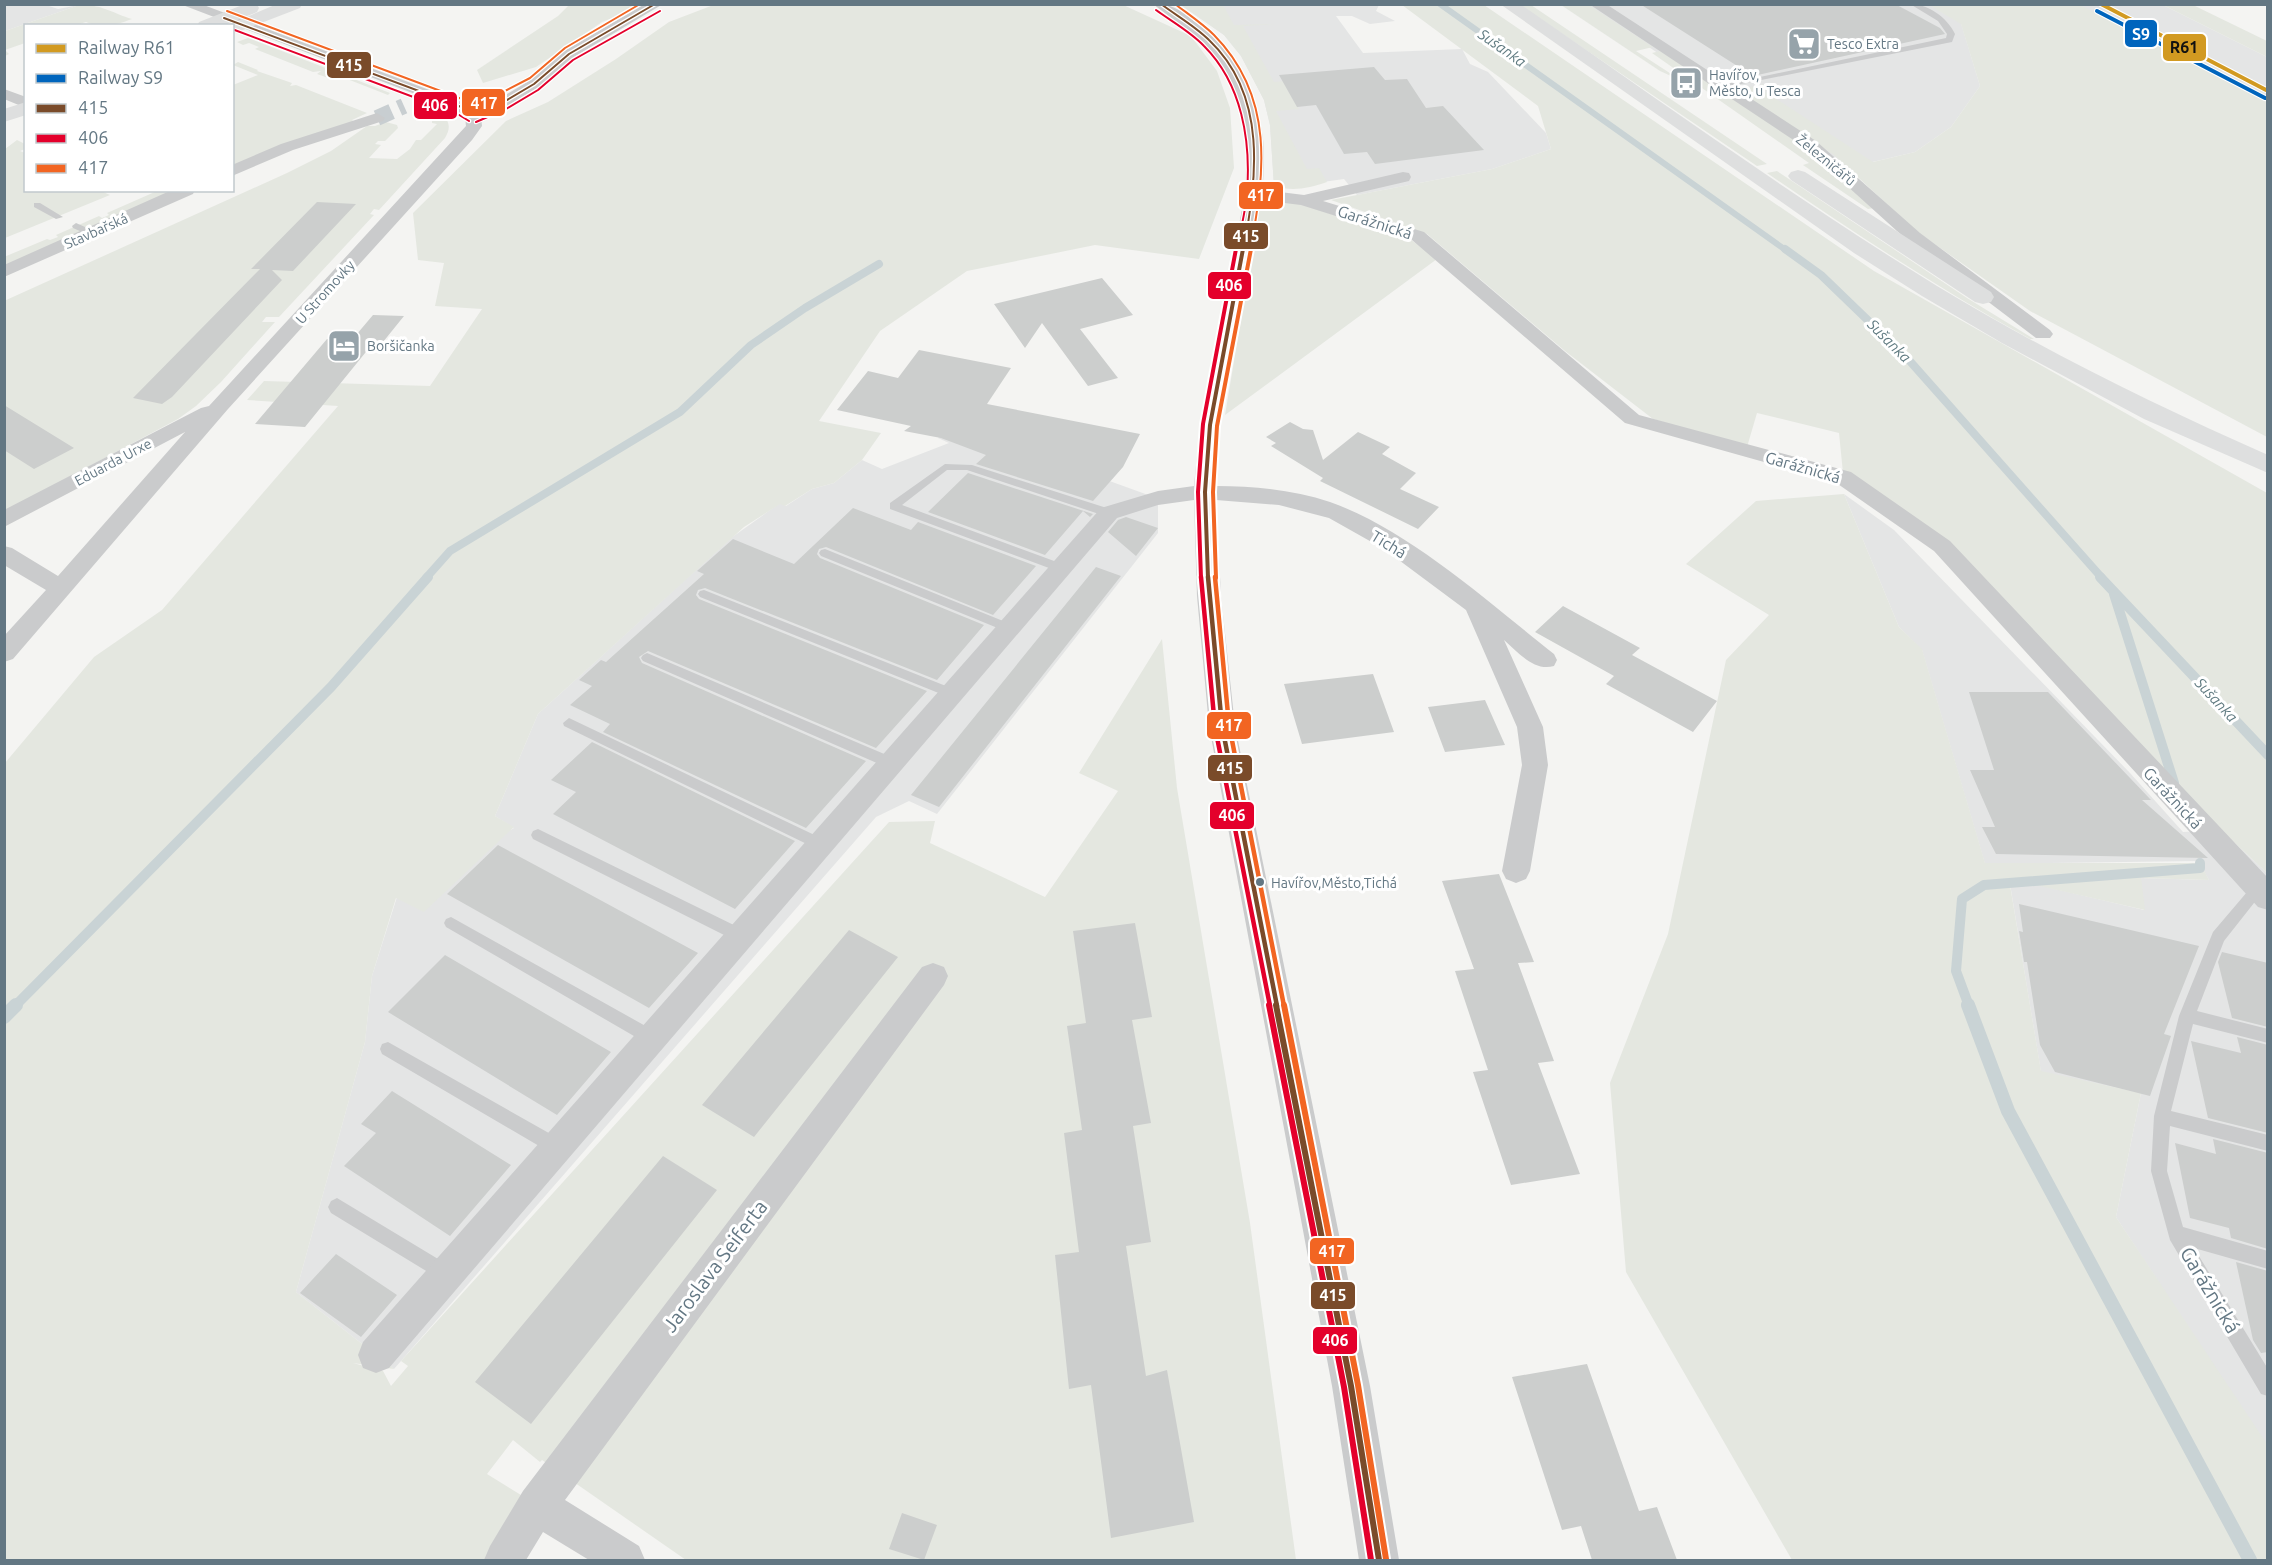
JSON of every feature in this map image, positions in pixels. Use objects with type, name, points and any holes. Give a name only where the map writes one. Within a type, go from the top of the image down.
[{"type":"main road","points":[[233,23],[261,4]]},
{"type":"main road","points":[[233,23],[294,4]]},
{"type":"main road","points":[[1508,4],[1853,241],[1930,291],[2010,338],[2153,414],[2268,465]]},
{"type":"main road","points":[[4,116],[24,109]]},
{"type":"main road","points":[[1782,166],[1899,244],[2043,334],[2268,456]]},
{"type":"street","points":[[187,4],[459,106],[473,115],[534,84],[569,54],[656,4]]},
{"type":"street","points":[[1160,4],[1209,40],[1232,69],[1246,103],[1255,138],[1254,194],[1210,425],[1205,492],[1209,596],[1222,726],[1351,1386],[1379,1560]]},
{"type":"street","name":"Železničářů","points":[[1596,4],[1810,144],[1914,237],[2043,334]]},
{"type":"street","points":[[404,106],[429,95]]},
{"type":"street","name":"U Stromovky","points":[[4,653],[62,590],[221,405],[466,138],[474,126],[473,115]]},
{"type":"street","points":[[234,170],[287,147],[377,118]]},
{"type":"street","points":[[1303,200],[1403,177]]},
{"type":"street","name":"Stavbařská","points":[[4,272],[84,230],[182,192]]},
{"type":"street","name":"Garážnická","points":[[1254,194],[1303,200],[1418,236],[1632,419],[1842,477],[1942,546],[2263,894]]},
{"type":"street","name":"Eduarda Urxe","points":[[4,520],[221,405]]},
{"type":"street","name":"Tichá","points":[[1109,513],[1172,495],[1205,492],[1287,498],[1336,513],[1406,553],[1545,660]]},
{"type":"street","points":[[376,1355],[1109,513]]},
{"type":"street","points":[[4,554],[62,590]]},
{"type":"street","points":[[1476,606],[1530,727],[1535,765],[1516,871]]},
{"type":"street","name":"Jaroslava Seiferta","points":[[504,1560],[537,1505],[933,976]]},
{"type":"street","points":[[537,1505],[625,1560]]},
{"type":"lane","points":[[1721,86],[1949,40],[1951,34],[1949,27],[1939,18],[1913,4]]},
{"type":"lane","points":[[37,205],[59,217]]},
{"type":"lane","points":[[1061,568],[894,506],[945,467],[968,467],[1109,513]]},
{"type":"lane","points":[[825,553],[1009,628]]},
{"type":"lane","points":[[704,594],[951,693]]},
{"type":"lane","points":[[647,658],[891,763]]},
{"type":"lane","points":[[569,723],[820,844]]},
{"type":"lane","points":[[538,835],[741,936]]},
{"type":"lane","name":"Garážnická","points":[[2263,894],[2218,937],[2187,1016],[2162,1116],[2159,1171],[2176,1234],[2268,1387]]},
{"type":"lane","points":[[451,923],[652,1038]]},
{"type":"lane","points":[[2187,1016],[2268,1036]]},
{"type":"lane","points":[[388,1048],[557,1147]]},
{"type":"lane","points":[[2162,1116],[2268,1143]]},
{"type":"lane","points":[[337,1207],[447,1274]]},
{"type":"lane","points":[[2176,1234],[2268,1260]]},
{"type":"shaded area","points":[[716,4],[1121,4],[1191,36],[1217,71],[1230,108],[1234,168],[1199,259],[1095,245],[967,271],[880,331],[819,421],[881,433],[862,460],[834,483],[812,489],[785,506],[780,504],[744,527],[538,714],[495,816],[514,827],[424,912],[396,898],[372,976],[365,1042],[296,1292],[394,1369],[353,1363],[383,1371],[391,1386],[408,1366],[401,1361],[889,822],[935,821],[930,843],[1045,897],[1118,791],[1079,773],[1162,639],[1177,788],[1250,1223],[1296,1560],[686,1560],[542,1460],[540,1462],[513,1440],[487,1474],[537,1505],[494,1560],[5,1560],[5,763],[94,657],[162,610],[338,406],[247,400],[264,381],[430,386],[482,309],[435,306],[444,263],[418,260],[413,213],[506,121],[548,102],[669,22]]},
{"type":"shaded area","points":[[2078,4],[2267,102],[2267,437],[2030,311],[1916,231],[1834,155],[1747,97],[1744,92],[1746,88],[1765,84],[1774,88],[1764,91],[1873,162],[1915,152],[1951,127],[1980,86],[1961,24],[1929,5]]},
{"type":"shaded area","points":[[4,5],[46,5],[58,9],[79,5],[24,24],[5,31]]},
{"type":"shaded area","points":[[79,5],[101,7],[132,19],[114,24],[86,22],[25,24]]},
{"type":"shaded area","points":[[569,5],[645,5],[602,22],[536,67],[483,83],[477,70],[558,16]]},
{"type":"shaded area","points":[[1181,5],[1379,5],[1376,11],[1395,21],[1370,24],[1352,16],[1336,16],[1363,53],[1462,49],[1470,64],[1488,72],[1546,133],[1551,149],[1492,169],[1357,195],[1344,179],[1280,188],[1274,186],[1270,125],[1264,100],[1241,56],[1224,35]]},
{"type":"shaded area","points":[[1181,5],[1223,5],[1234,25],[1274,24],[1243,26],[1274,82],[1298,80],[1288,91],[1299,109],[1276,111],[1307,169],[1319,168],[1327,182],[1288,189],[1274,186],[1270,125],[1264,100],[1241,56],[1224,35]]},
{"type":"shaded area","points":[[1402,5],[1484,5],[1874,271],[2267,493],[2267,873],[2221,830],[1955,551],[1843,473],[1839,433],[1757,413],[1747,447],[1653,419],[1565,351],[1427,234],[1331,200],[1492,169],[1551,149],[1538,106]]},
{"type":"shaded area","points":[[1520,5],[1531,5],[1767,164],[1757,166]]},
{"type":"shaded area","points":[[1561,5],[1589,5],[1653,47],[1636,51],[1682,81],[1660,71]]},
{"type":"shaded area","points":[[1586,5],[1945,5],[1957,10],[1980,86],[1951,127],[1915,152],[1834,171]]},
{"type":"shaded area","points":[[2078,5],[2163,5],[2267,57],[2267,102]]},
{"type":"shaded area","points":[[2163,5],[2193,5],[2267,41],[2267,57]]},
{"type":"shaded area","points":[[24,24],[24,43],[5,50],[5,31]]},
{"type":"shaded area","points":[[248,38],[390,93],[388,95],[342,77],[334,80],[317,74],[321,71],[313,72],[255,49],[259,47],[249,43],[243,45],[237,42]]},
{"type":"shaded area","points":[[1660,51],[1804,145],[1874,208],[1868,209],[1803,165],[1809,163],[1652,53]]},
{"type":"shaded area","points":[[238,62],[292,83],[290,86],[296,85],[367,113],[352,120],[356,123],[234,167],[234,85],[258,75],[234,64]]},
{"type":"shaded area","points":[[426,107],[442,115],[448,122],[448,132],[445,138],[379,210],[374,209],[370,214],[374,215],[279,317],[266,317],[262,322],[275,322],[196,406],[178,419],[5,511],[4,301],[287,173],[331,151],[367,126],[386,122],[397,125],[398,128],[385,141],[378,141],[375,144],[381,145],[369,158],[397,159],[437,124],[432,123],[432,118],[412,110]]},
{"type":"shaded area","points":[[17,140],[24,144],[24,149],[20,151],[24,153],[24,192],[103,192],[110,195],[5,238],[5,149]]},
{"type":"shaded area","points":[[1777,171],[1967,298],[2034,339],[1996,320],[1929,280],[1767,173]]},
{"type":"shaded area","points":[[155,192],[175,192],[5,268],[4,257],[47,239],[58,237],[56,235],[99,216],[102,218],[109,215],[107,213]]},
{"type":"shaded area","points":[[1261,200],[1297,203],[1410,239],[1437,259],[1225,415]]},
{"type":"shaded area","points":[[952,424],[1151,496],[1158,502],[1158,533],[937,814],[909,801],[876,817],[394,1369],[296,1292],[365,1042],[372,976],[397,897],[514,828],[495,816],[538,714],[731,538],[780,503],[786,506],[812,489],[834,483],[862,460],[882,469],[949,443],[938,438]]},
{"type":"shaded area","points":[[1844,494],[1894,530],[2130,773],[2183,832],[2221,830],[2267,873],[2267,1448],[2116,1217],[2141,1093],[2041,1072],[2009,878],[2144,910],[2140,878],[2209,880],[2198,861],[1985,864],[1922,650],[1899,627]]},
{"type":"shaded area","points":[[1844,494],[1899,627],[1922,649],[1985,863],[2200,863],[2209,880],[2141,878],[2145,910],[2009,879],[2041,1071],[2141,1093],[2116,1217],[2267,1444],[2267,1560],[1792,1560],[1626,1272],[1610,1083],[1668,934],[1726,660],[1769,615],[1686,564],[1756,501]]},
{"type":"building","name":"Tesco Extra","points":[[1640,4],[1895,4],[1940,28],[1945,34],[1753,76]]},
{"type":"building","points":[[1374,67],[1385,80],[1407,79],[1426,108],[1443,106],[1484,150],[1375,164],[1367,152],[1344,154],[1316,105],[1297,107],[1279,75]]},
{"type":"building","points":[[317,202],[356,204],[293,271],[272,270],[282,280],[172,397],[162,404],[133,398],[260,269],[251,269]]},
{"type":"building","points":[[1102,278],[1133,315],[1080,329],[1118,378],[1088,386],[1042,323],[1025,348],[994,304]]},
{"type":"building","points":[[373,315],[404,316],[383,342],[374,342],[305,427],[255,424],[327,339],[351,341]]},
{"type":"building","points":[[919,350],[1011,368],[987,404],[1140,434],[1123,467],[1093,501],[976,464],[986,455],[941,438],[904,431],[911,426],[837,410],[868,371],[898,378]]},
{"type":"building","points":[[4,405],[74,448],[34,469],[4,450]]},
{"type":"building","points":[[1290,422],[1303,429],[1313,430],[1323,460],[1358,432],[1390,447],[1382,454],[1416,473],[1400,489],[1439,507],[1418,529],[1320,481],[1323,478],[1271,446],[1276,443],[1266,437]]},
{"type":"building","points":[[968,473],[1093,514],[1090,517],[1083,511],[1045,555],[928,512]]},
{"type":"building","points":[[853,508],[911,530],[918,522],[1036,566],[993,615],[826,547],[819,549],[817,554],[820,558],[984,625],[937,680],[705,588],[698,590],[696,595],[699,599],[927,691],[876,748],[648,651],[639,657],[642,663],[866,761],[806,828],[603,732],[610,724],[570,705],[592,686],[579,680],[601,660],[606,662],[704,574],[697,571],[733,539],[794,564]]},
{"type":"building","points":[[1126,517],[1158,528],[1136,556],[1108,532],[1118,520]]},
{"type":"building","points":[[1096,567],[1121,576],[939,807],[911,795]]},
{"type":"building","points":[[1563,606],[1640,648],[1632,655],[1717,701],[1693,732],[1606,684],[1614,676],[1535,632]]},
{"type":"building","points":[[1373,674],[1394,732],[1302,744],[1284,684]]},
{"type":"building","points":[[1969,692],[2048,692],[2151,800],[2142,800],[2208,858],[1996,854],[1982,827],[1995,827],[1970,770],[1994,770]]},
{"type":"building","points":[[1485,700],[1505,745],[1445,752],[1428,707]]},
{"type":"building","points":[[592,742],[795,841],[735,909],[553,814],[576,792],[551,780]]},
{"type":"building","points":[[498,845],[698,953],[649,1008],[447,894]]},
{"type":"building","points":[[1499,874],[1534,962],[1518,963],[1554,1061],[1538,1063],[1580,1174],[1511,1185],[1473,1072],[1488,1070],[1455,971],[1474,969],[1442,881]]},
{"type":"building","points":[[2019,904],[2199,946],[2164,1034],[2171,1036],[2150,1096],[2055,1072],[2040,1045],[2027,962],[2024,962],[2019,931],[2023,932]]},
{"type":"building","points":[[1135,923],[1152,1017],[1132,1020],[1151,1123],[1133,1126],[1151,1242],[1126,1246],[1146,1376],[1167,1370],[1194,1522],[1111,1538],[1091,1385],[1069,1389],[1055,1255],[1079,1252],[1064,1133],[1082,1130],[1067,1026],[1086,1023],[1073,931]]},
{"type":"building","points":[[849,930],[898,957],[754,1137],[702,1105]]},
{"type":"building","points":[[2222,952],[2268,963],[2268,1027],[2232,1018],[2218,962]]},
{"type":"building","points":[[445,955],[611,1052],[557,1115],[388,1012]]},
{"type":"building","points":[[2237,1037],[2268,1045],[2268,1133],[2208,1118],[2191,1041],[2241,1053]]},
{"type":"building","points":[[392,1091],[511,1165],[450,1236],[344,1166],[376,1133],[361,1124]]},
{"type":"building","points":[[2213,1139],[2268,1153],[2268,1249],[2231,1238],[2229,1228],[2190,1218],[2175,1143],[2216,1154]]},
{"type":"building","points":[[663,1156],[717,1190],[531,1424],[475,1382]]},
{"type":"building","points":[[336,1254],[397,1295],[361,1337],[300,1293]]},
{"type":"building","points":[[2236,1262],[2268,1271],[2268,1352],[2261,1353],[2253,1340]]},
{"type":"building","points":[[1587,1364],[1639,1511],[1657,1507],[1677,1560],[1592,1560],[1581,1526],[1562,1530],[1512,1377]]},
{"type":"building","points":[[902,1513],[937,1525],[924,1560],[889,1549]]},
{"type":"waterway","name":"Sušanka","points":[[1440,4],[1787,251]]},
{"type":"waterway","name":"Sušanka","points":[[1785,249],[1821,275],[1908,359],[2102,578]]},
{"type":"waterway","points":[[426,578],[450,551],[680,412],[751,345],[805,308],[879,264]]},
{"type":"waterway","points":[[15,1006],[331,687],[428,577]]},
{"type":"waterway","name":"Sušanka","points":[[2100,577],[2268,755]]},
{"type":"waterway","points":[[2114,594],[2174,783]]},
{"type":"waterway","points":[[1969,1006],[1956,971],[1962,899],[1984,885],[2200,868],[2200,863]]},
{"type":"waterway","points":[[1968,1005],[2008,1111],[2250,1560]]},
{"type":"waterway","points":[[4,1017],[15,1006]]},
{"type":"tunnel","points":[[377,118],[404,106]]},
{"type":"rail line","name":"R61","points":[[2101,4],[2268,91]]},
{"type":"rail line","name":"S9","points":[[2097,11],[2265,98]]},
{"type":"transit line","name":"417","points":[[227,11],[462,99],[474,107],[530,78],[565,48],[640,4]]},
{"type":"transit line","name":"415","points":[[473,115],[502,103],[534,84],[569,54],[655,4]]},
{"type":"transit line","name":"415","points":[[1161,4],[1209,40],[1232,69],[1246,103],[1255,138],[1254,194],[1210,425],[1205,492],[1209,596],[1222,726],[1351,1386],[1379,1560]]},
{"type":"transit line","name":"417","points":[[1175,4],[1214,35],[1238,65],[1253,100],[1262,137],[1261,195],[1217,426],[1213,492],[1216,595],[1229,725],[1358,1385],[1386,1559]]},
{"type":"transit line","name":"406","points":[[1156,10],[1204,45],[1225,73],[1239,105],[1247,139],[1247,193],[1203,424],[1198,492],[1202,597],[1215,727],[1344,1387],[1371,1560]]},
{"type":"transit line","name":"406","points":[[476,122],[506,109],[538,90],[573,60],[660,11]]},
{"type":"transit line","name":"415","points":[[224,18],[459,106],[473,115]]},
{"type":"transit line","name":"406","points":[[234,30],[456,113],[469,121]]},
{"type":"place","name":"Tesco Extra","points":[[1804,44]]},
{"type":"place","name":"Havířov, Město, u Tesca","points":[[1686,83]]},
{"type":"place","name":"Boršičanka","points":[[344,346]]},
{"type":"place","name":"Havířov,Město,Tichá","points":[[1260,882]]}]
